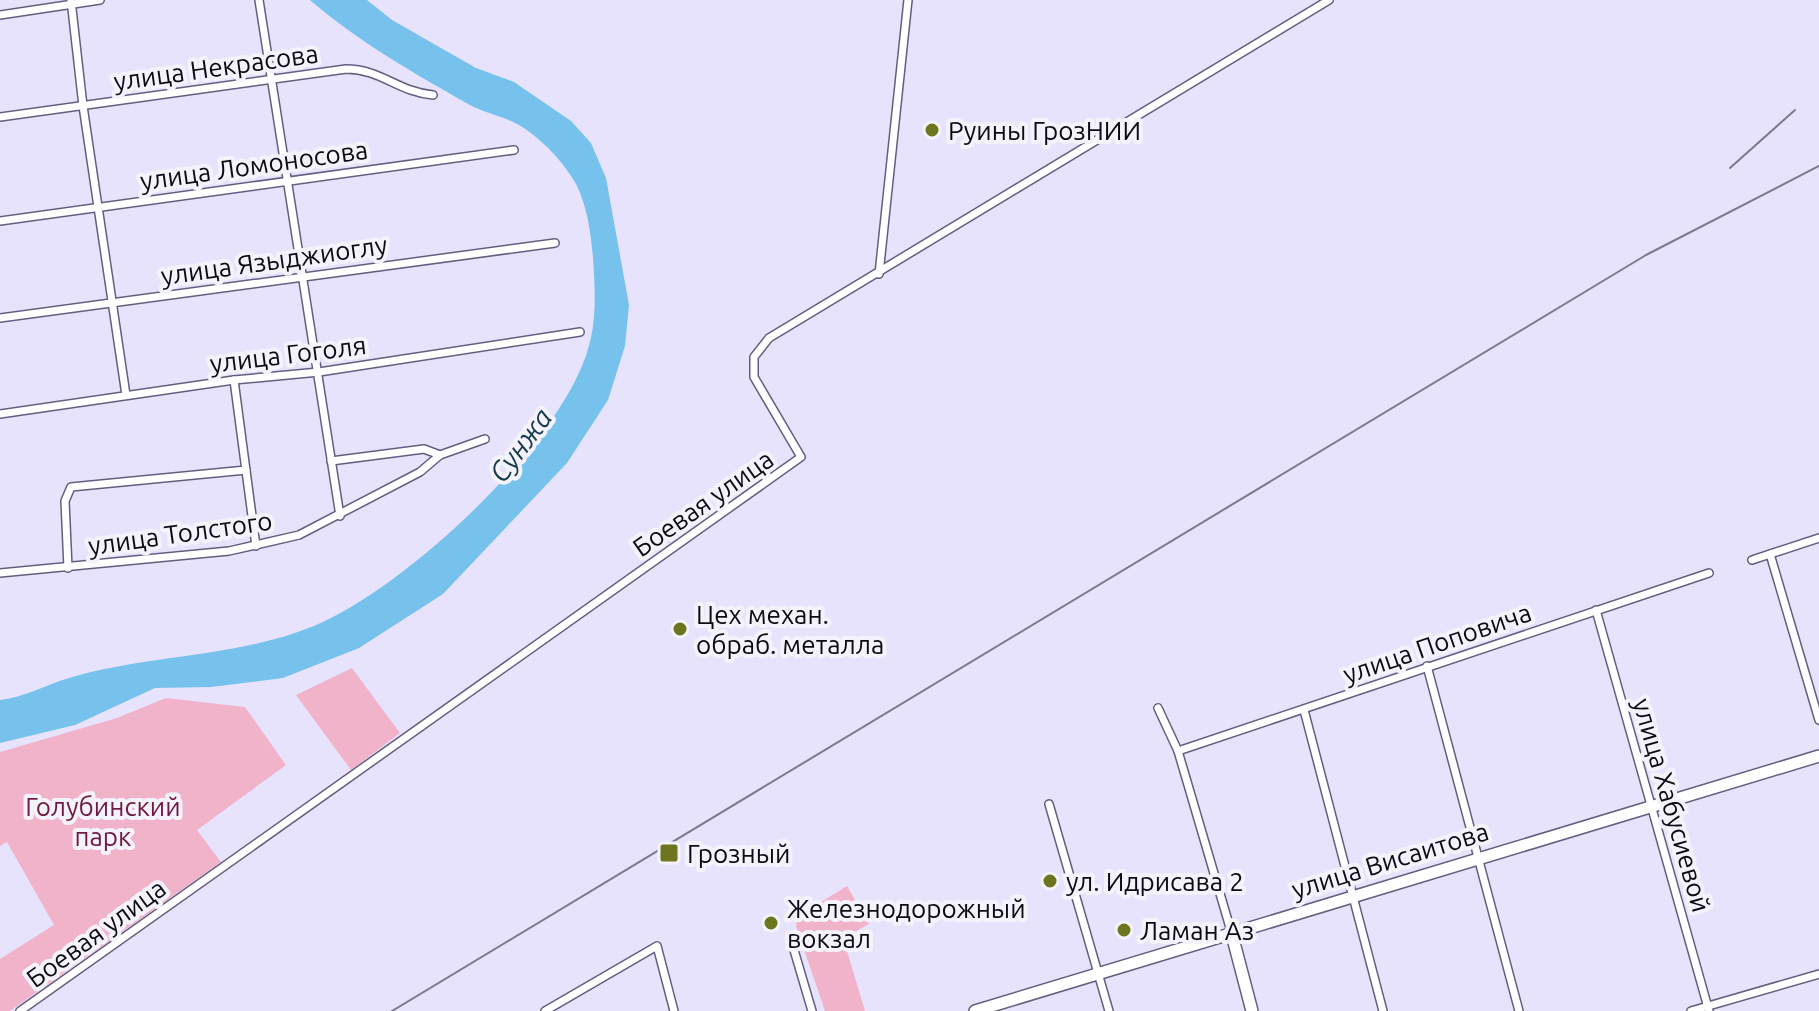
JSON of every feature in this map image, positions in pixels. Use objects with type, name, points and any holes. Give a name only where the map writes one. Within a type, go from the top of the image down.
[{"type":"main road","name":"улица Висаитова","points":[[975,1011],[1478,856],[1819,756]]},
{"type":"main road","points":[[1231,931],[1252,1011]]},
{"type":"street","points":[[0,15],[100,0]]},
{"type":"street","points":[[259,0],[274,80],[301,276],[340,516]]},
{"type":"street","points":[[879,274],[908,0]]},
{"type":"street","name":"Боевая улица","points":[[20,1011],[801,457],[754,377],[754,357],[769,338],[1329,0]]},
{"type":"street","points":[[71,2],[83,106],[126,395]]},
{"type":"street","name":"улица Некрасова","points":[[0,117],[367,69],[409,93],[433,95]]},
{"type":"street","name":"улица Ломоносова","points":[[0,221],[514,150]]},
{"type":"street","name":"улица Языджиоглу","points":[[0,318],[555,243]]},
{"type":"street","name":"улица Гоголя","points":[[0,414],[234,380],[319,372],[580,332]]},
{"type":"street","points":[[234,380],[256,546]]},
{"type":"street","name":"улица Толстого","points":[[0,573],[256,546],[299,535],[420,472],[440,455],[485,439]]},
{"type":"street","points":[[331,461],[424,449],[440,455]]},
{"type":"street","points":[[68,568],[65,501],[71,487],[246,470]]},
{"type":"street","points":[[1752,560],[1819,538]]},
{"type":"street","points":[[1770,554],[1819,720]]},
{"type":"street","name":"улица Поповича","points":[[1178,751],[1709,573]]},
{"type":"street","name":"улица Хабусиевой","points":[[1596,610],[1708,1009]]},
{"type":"street","points":[[1427,666],[1519,1011]]},
{"type":"street","points":[[1158,708],[1178,751],[1231,931]]},
{"type":"street","points":[[1304,710],[1383,1011]]},
{"type":"street","points":[[1049,804],[1109,1011]]},
{"type":"street","points":[[545,1011],[657,946],[674,1011]]},
{"type":"street","points":[[794,950],[812,1011]]},
{"type":"street","points":[[1691,1011],[1708,1009],[1819,974]]},
{"type":"green space","points":[[352,668],[400,733],[351,770],[296,695]]},
{"type":"green space","name":"Голубинский парк","points":[[166,698],[245,707],[286,765],[197,830],[221,862],[10,1011],[0,1011],[0,959],[54,925],[7,842],[0,846],[0,752],[117,718]]},
{"type":"green space","points":[[847,886],[869,924],[843,938],[865,1011],[825,1011],[796,926],[798,916]]},
{"type":"water","points":[[310,0],[367,0],[392,20],[476,68],[514,82],[571,121],[591,143],[606,178],[629,305],[625,346],[608,400],[567,463],[443,594],[359,648],[283,678],[211,687],[155,688],[75,725],[0,743],[0,700],[100,670],[254,644],[314,626],[351,607],[433,547],[513,469],[572,387],[588,349],[595,304],[591,237],[576,184],[560,161],[541,141],[519,125],[474,107],[406,68]]},
{"type":"railway","points":[[1730,168],[1795,110]]},
{"type":"railway","points":[[392,1011],[1646,255],[1819,166]]},
{"type":"place","name":"Руины ГрозНИИ","points":[[932,130]]},
{"type":"place","name":"Цех механ. обраб. металла","points":[[680,629]]},
{"type":"place","name":"Грозный","points":[[669,853]]},
{"type":"place","name":"ул. Идрисава 2","points":[[1050,881]]},
{"type":"place","name":"Железнодорожный вокзал","points":[[771,923]]},
{"type":"place","name":"Ламан Аз","points":[[1124,930]]},
{"type":"water label","name":"Сунжа","points":[[520,445]]}]
